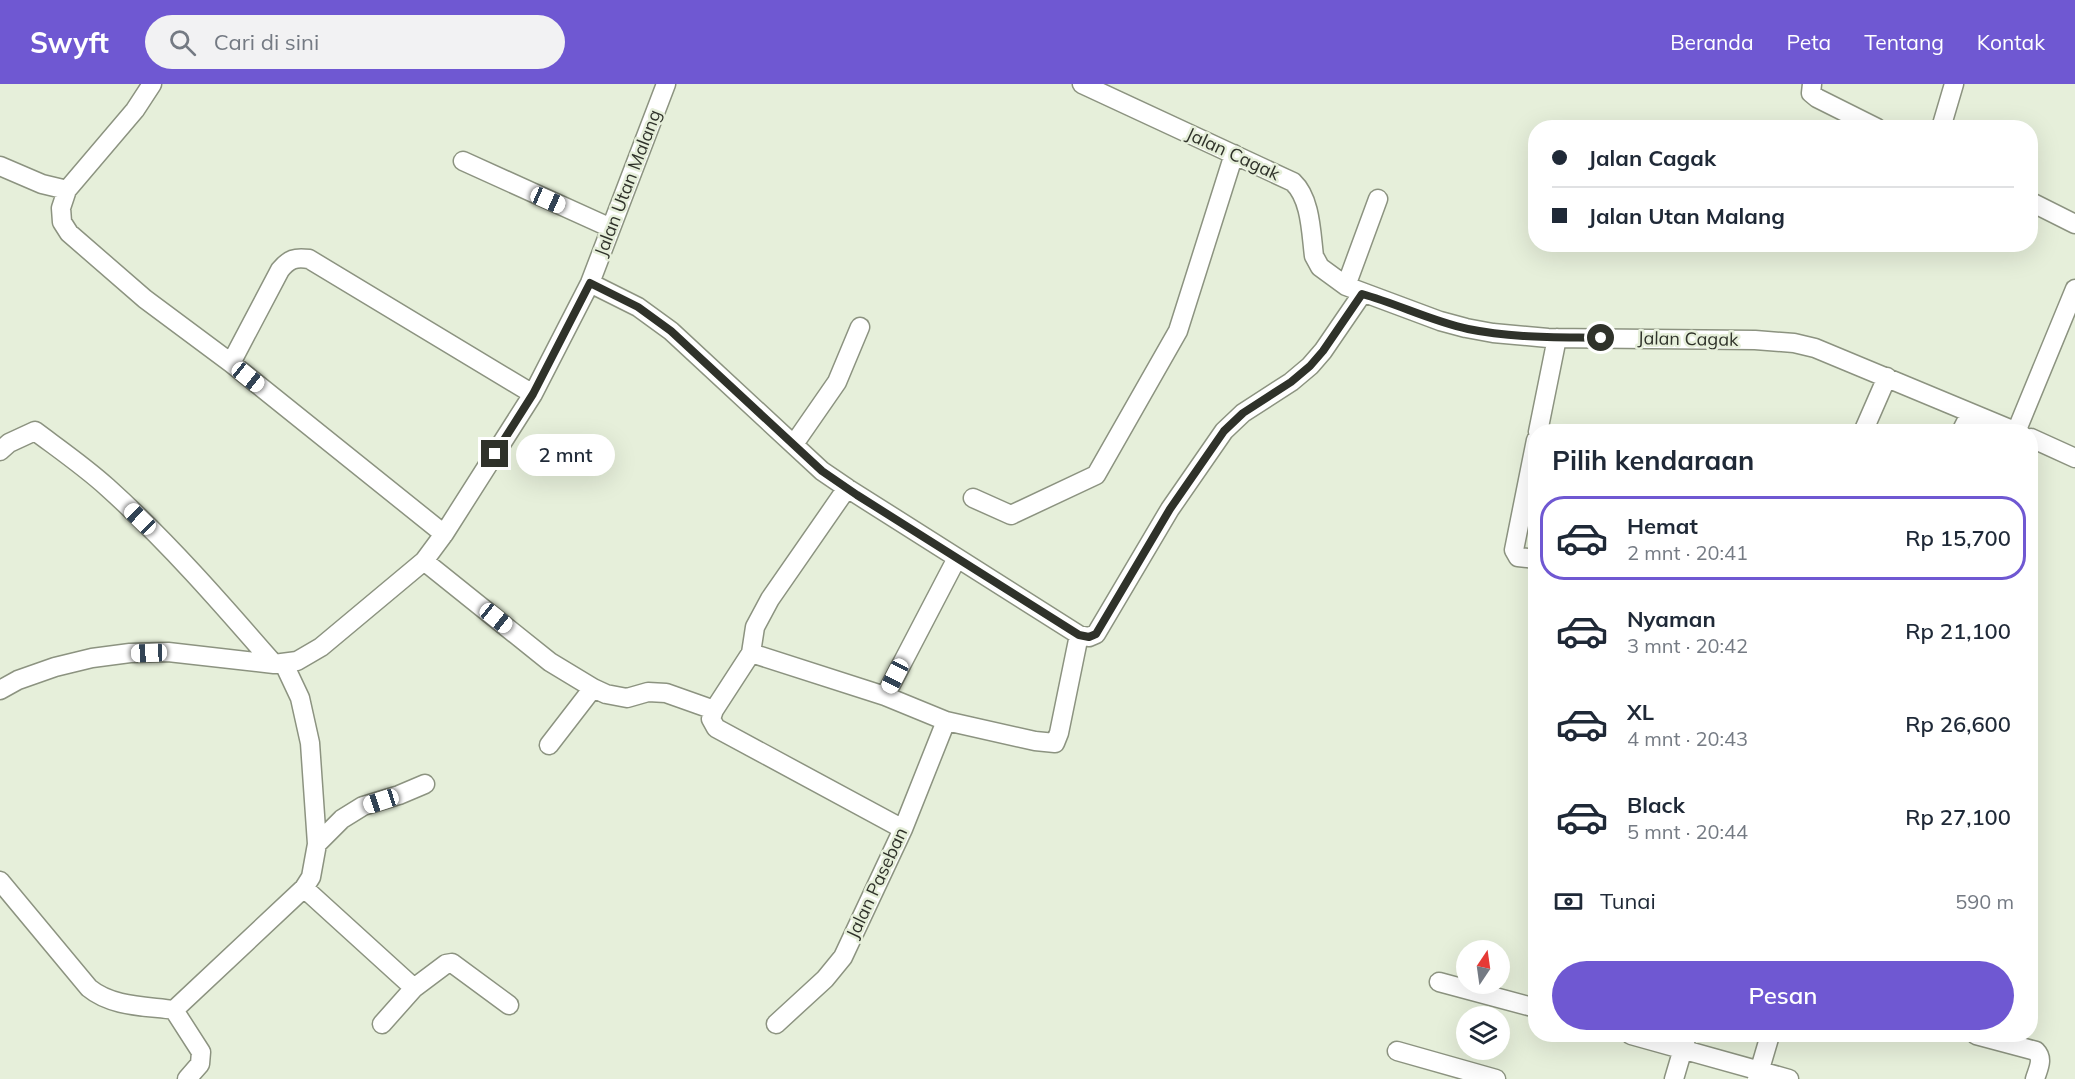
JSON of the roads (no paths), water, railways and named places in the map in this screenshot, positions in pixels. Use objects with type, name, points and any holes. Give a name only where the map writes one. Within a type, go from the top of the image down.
[{"type":"street","points":[[152,84],[135,110],[67,190],[61,208],[62,222],[69,233],[145,298],[231,363],[444,534]]},
{"type":"street","name":"Jalan Utan Malang","points":[[0,690],[18,680],[55,667],[92,658],[130,653],[168,652],[279,664],[297,661],[321,647],[424,561],[444,534],[533,394],[590,283],[666,84]]},
{"type":"street","name":"Jalan Cagak","points":[[1082,84],[1293,182],[1298,187],[1306,206],[1314,256],[1320,267],[1354,290],[1466,328],[1518,336],[1775,340],[1815,348],[1996,424]]},
{"type":"street","points":[[1812,84],[1813,96],[1861,120]]},
{"type":"street","points":[[1943,120],[1954,84]]},
{"type":"street","points":[[973,498],[1011,515],[1096,476],[1178,331],[1234,154]]},
{"type":"street","points":[[463,161],[611,228]]},
{"type":"street","points":[[0,166],[42,184],[67,190]]},
{"type":"street","points":[[590,283],[638,307],[671,331],[822,471],[1079,635],[1089,637],[1096,634],[1170,509],[1224,431],[1243,413],[1291,382],[1323,351],[1354,290],[1378,199]]},
{"type":"street","points":[[2038,206],[2075,224]]},
{"type":"street","points":[[231,363],[280,270],[288,260],[298,257],[309,259],[533,394]]},
{"type":"street","points":[[2019,424],[2075,289]]},
{"type":"street","points":[[794,444],[837,382],[860,327]]},
{"type":"street","points":[[1540,424],[1557,338]]},
{"type":"street","points":[[1867,424],[1887,378]]},
{"type":"street","points":[[1965,424],[1970,414]]},
{"type":"street","points":[[0,451],[9,443],[35,431],[106,486],[279,664],[300,698],[308,735],[316,844],[313,871],[304,888],[174,1010]]},
{"type":"street","points":[[2038,441],[2075,458]]},
{"type":"street","points":[[1528,480],[1514,550],[1518,558],[1528,559]]},
{"type":"street","points":[[847,488],[770,599],[755,627],[751,653],[711,719],[716,728],[903,829]]},
{"type":"street","points":[[885,696],[957,558]]},
{"type":"street","points":[[424,561],[550,662],[593,688],[606,694],[627,698],[648,692],[666,693],[714,711]]},
{"type":"street","points":[[751,653],[885,696],[946,721],[1035,741],[1055,743],[1079,635]]},
{"type":"street","points":[[549,746],[593,688]]},
{"type":"street","name":"Jalan Paseban","points":[[776,1024],[825,979],[843,957],[903,829],[946,721]]},
{"type":"street","points":[[316,844],[342,819],[363,806],[425,784]]},
{"type":"street","points":[[0,881],[89,988],[98,995],[118,1002],[174,1010],[201,1052],[200,1064],[187,1079]]},
{"type":"street","points":[[304,888],[414,988]]},
{"type":"street","points":[[382,1024],[414,988],[446,964],[452,963],[509,1005]]},
{"type":"street","points":[[1439,982],[1528,1006]]},
{"type":"street","points":[[1674,1079],[1685,1042],[1759,1075],[1790,1079]]},
{"type":"street","points":[[1759,1075],[1768,1042]]},
{"type":"street","points":[[2002,1042],[2036,1051],[2039,1054],[2040,1061],[2035,1079]]},
{"type":"street","points":[[1397,1051],[1496,1079]]}]
